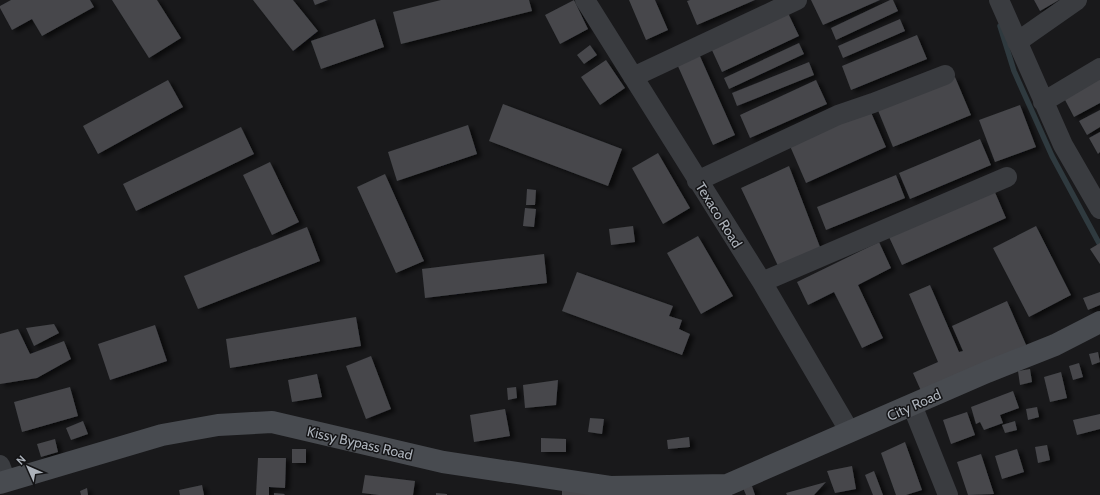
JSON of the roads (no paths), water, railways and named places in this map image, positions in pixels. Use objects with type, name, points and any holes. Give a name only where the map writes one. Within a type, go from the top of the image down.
[{"type":"main road","name":"City Road","points":[[718,490],[912,405],[1055,345],[1100,322]]},
{"type":"main road","name":"Kissy Bypass Road","points":[[2,476],[162,435],[218,425],[272,422],[443,462],[610,487],[718,490]]},
{"type":"street","name":"Texaco Road","points":[[585,0],[697,181],[762,282],[850,432]]},
{"type":"street","points":[[633,77],[797,0]]},
{"type":"street","points":[[999,0],[1062,145],[1100,209]]},
{"type":"street","points":[[1017,42],[1078,0]]},
{"type":"street","points":[[1043,102],[1100,68]]},
{"type":"street","points":[[697,181],[838,115],[880,101],[945,75]]},
{"type":"street","points":[[762,282],[1006,177]]},
{"type":"street","points":[[912,405],[948,495]]},
{"type":"waterway","points":[[1000,26],[1014,71],[1052,156],[1100,245]]}]
